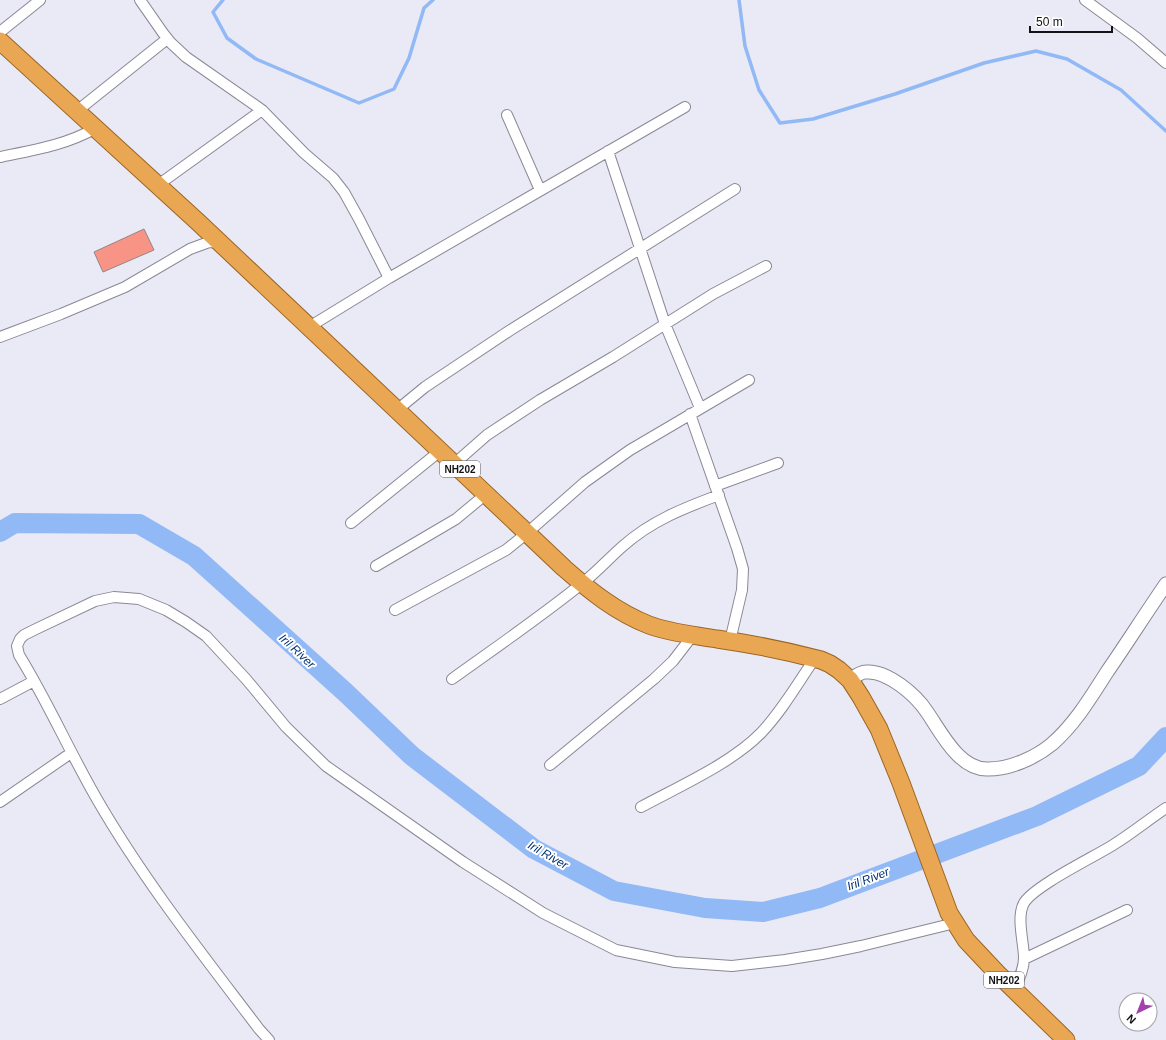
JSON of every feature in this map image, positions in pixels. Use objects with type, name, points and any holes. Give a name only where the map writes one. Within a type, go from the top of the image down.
[{"type":"highway","name":"NH202","points":[[0,41],[221,243],[527,533],[582,584],[607,604],[650,625],[693,635],[815,658],[830,664],[850,680],[880,729],[952,918],[966,940],[1058,1038]]},
{"type":"street","points":[[0,32],[40,0]]},
{"type":"street","points":[[140,0],[167,39],[186,57],[262,110],[304,153],[333,178],[344,192],[389,278]]},
{"type":"street","points":[[1085,0],[1137,38],[1166,64]]},
{"type":"street","points":[[78,111],[167,39]]},
{"type":"street","points":[[309,327],[389,278],[685,107]]},
{"type":"street","points":[[158,185],[262,110]]},
{"type":"street","points":[[507,115],[540,190]]},
{"type":"street","points":[[0,157],[49,147],[77,138],[96,128]]},
{"type":"street","points":[[608,151],[665,324],[700,408]]},
{"type":"street","points":[[397,410],[425,387],[509,331],[735,189]]},
{"type":"street","points":[[0,337],[124,287],[190,249],[209,242],[221,243]]},
{"type":"street","points":[[454,464],[487,435],[540,400],[614,357],[713,294],[766,266]]},
{"type":"street","points":[[395,610],[506,550],[585,482],[617,459],[749,380]]},
{"type":"street","points":[[690,414],[738,548],[743,569],[742,590],[730,641]]},
{"type":"street","points":[[351,523],[440,451]]},
{"type":"street","points":[[452,679],[527,626],[582,584],[624,545],[650,526],[717,491],[778,463]]},
{"type":"street","points":[[376,566],[456,519],[486,494]]},
{"type":"street","points":[[850,680],[864,672],[875,672],[885,675],[900,685],[926,710],[944,738],[957,754],[971,766],[987,770],[1004,768],[1036,755],[1052,744],[1065,730],[1085,705],[1166,584]]},
{"type":"street","points":[[269,1040],[217,974],[156,891],[98,802],[19,655],[17,646],[24,635],[95,601],[114,597],[139,599],[166,610],[206,636],[246,679],[286,727],[326,766],[463,862],[543,912],[616,950],[675,962],[732,966],[785,960],[861,946],[952,918]]},
{"type":"street","points":[[550,765],[654,679],[673,661],[693,635]]},
{"type":"street","points":[[641,807],[714,767],[747,745],[761,733],[776,714],[815,658]]},
{"type":"street","points":[[0,699],[34,681]]},
{"type":"street","points":[[0,802],[71,753]]},
{"type":"street","points":[[1014,990],[1022,972],[1024,959],[1021,933],[1021,914],[1024,903],[1035,892],[1114,844],[1166,808]]},
{"type":"street","points":[[1024,959],[1127,910]]},
{"type":"building","points":[[144,229],[154,250],[103,272],[94,252]]},
{"type":"waterway","points":[[223,0],[213,12],[227,38],[256,59],[359,103],[394,89],[409,58],[424,8],[433,0]]},
{"type":"waterway","points":[[739,0],[745,46],[759,90],[780,123],[813,119],[895,94],[984,63],[1036,51],[1067,59],[1121,90],[1166,131]]},
{"type":"waterway","name":"Iril River","points":[[0,532],[15,523],[139,524],[194,556],[345,692],[412,756],[534,849],[614,891],[705,908],[763,912],[820,898],[1037,816],[1139,766],[1166,737]]}]
